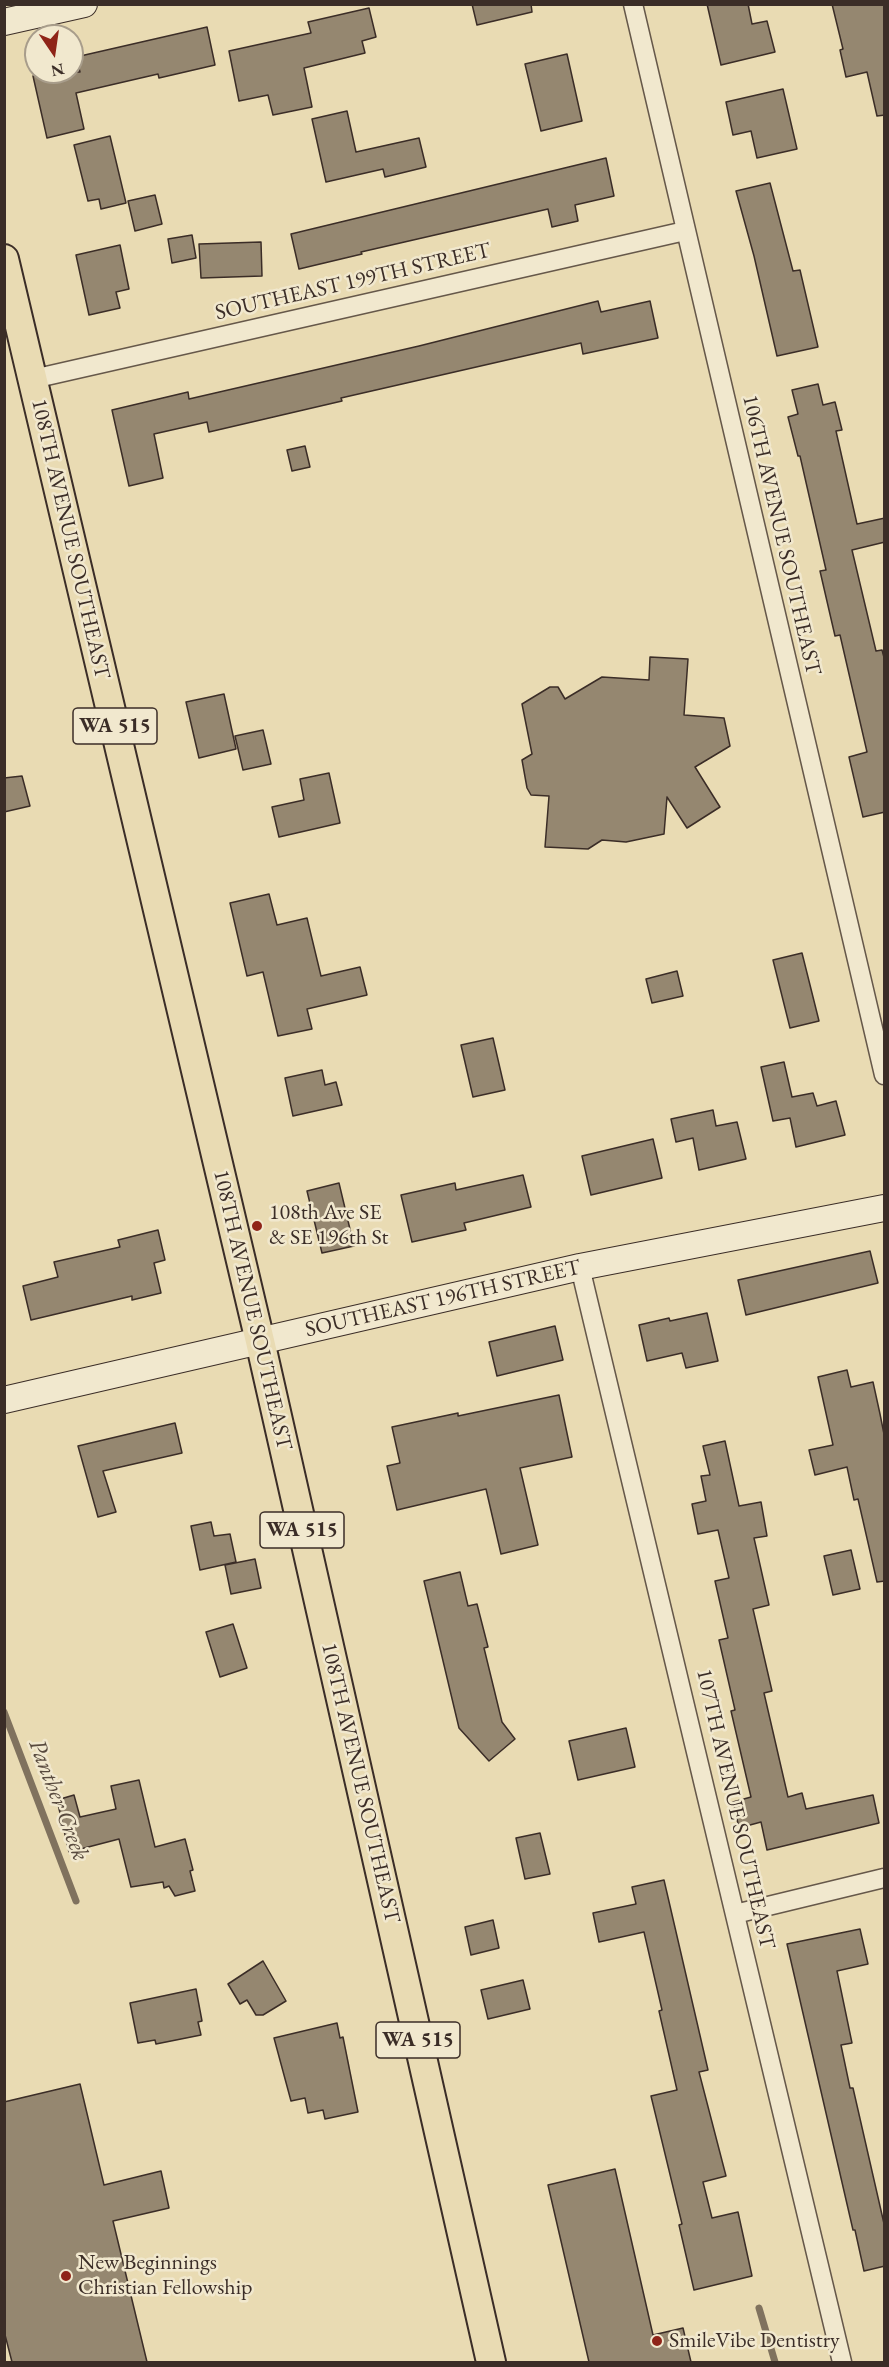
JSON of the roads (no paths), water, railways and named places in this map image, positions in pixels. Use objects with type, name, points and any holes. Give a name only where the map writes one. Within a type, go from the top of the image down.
[{"type":"main road","name":"108TH AVENUE SOUTHEAST","points":[[4,259],[260,1341],[491,2362]]},
{"type":"street","points":[[4,22],[84,4]]},
{"type":"street","name":"106TH AVENUE SOUTHEAST","points":[[633,4],[885,1075]]},
{"type":"street","name":"SOUTHEAST 199TH STREET","points":[[33,380],[685,231]]},
{"type":"street","name":"SOUTHEAST 196TH STREET","points":[[4,1400],[580,1267],[885,1208]]},
{"type":"street","name":"107TH AVENUE SOUTHEAST","points":[[580,1267],[843,2362]]},
{"type":"street","points":[[735,1914],[885,1878]]},
{"type":"waterway","name":"Panther Creek","points":[[4,1712],[76,1901]]},
{"type":"waterway","name":"Panther Creek","points":[[759,2308],[775,2362]]},
{"type":"place","name":"108th Ave SE & SE 196th St","points":[[257,1226]]},
{"type":"place","name":"New Beginnings Christian Fellowship","points":[[66,2276]]},
{"type":"place","name":"SmileVibe Dentistry","points":[[657,2341]]}]
